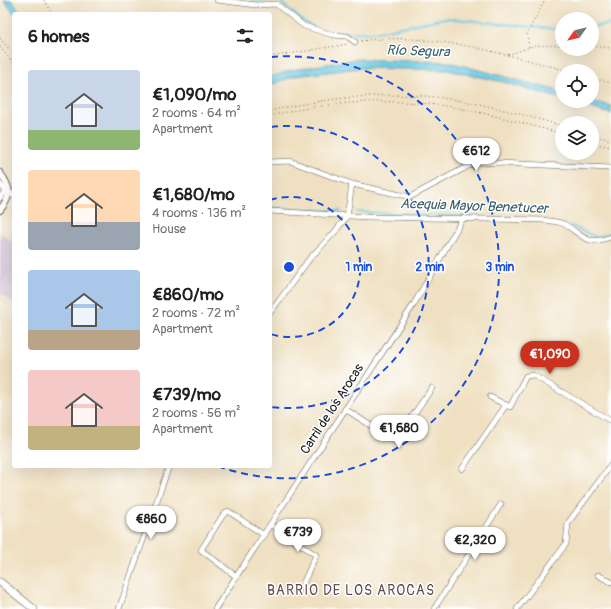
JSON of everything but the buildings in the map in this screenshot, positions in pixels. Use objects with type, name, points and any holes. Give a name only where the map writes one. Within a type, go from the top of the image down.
[{"type":"main road","points":[[1,584],[34,609]]},
{"type":"street","points":[[218,0],[256,5],[276,4],[304,26],[333,36],[347,36],[355,42]]},
{"type":"street","points":[[272,162],[290,161],[352,184],[410,197],[476,162],[611,168]]},
{"type":"street","points":[[0,173],[12,191],[0,210]]},
{"type":"street","points":[[0,184],[5,191],[0,198]]},
{"type":"street","points":[[272,310],[310,258],[334,233],[347,216],[352,184]]},
{"type":"street","points":[[272,211],[347,216],[463,218],[562,223],[587,241],[601,240],[611,237]]},
{"type":"street","name":"Carril de los Arocas","points":[[215,609],[414,304],[463,218]]},
{"type":"street","points":[[490,397],[510,407],[526,376],[533,375],[611,421]]},
{"type":"street","points":[[345,409],[395,441],[432,388]]},
{"type":"street","points":[[462,469],[506,405]]},
{"type":"street","points":[[517,609],[566,544],[568,523],[611,465]]},
{"type":"street","points":[[120,609],[168,468]]},
{"type":"street","points":[[434,609],[502,504]]},
{"type":"street","points":[[237,576],[201,550],[223,515],[228,511],[264,535]]},
{"type":"street","points":[[270,525],[316,555],[301,588]]},
{"type":"street","points":[[598,575],[611,582]]},
{"type":"path","points":[[44,0],[51,12]]},
{"type":"path","points":[[529,47],[527,34],[545,0]]},
{"type":"path","points":[[0,38],[12,53]]},
{"type":"path","points":[[272,57],[374,39],[426,40],[508,56],[555,68]]},
{"type":"path","points":[[508,56],[529,47],[555,45]]},
{"type":"path","points":[[0,47],[12,62]]},
{"type":"path","points":[[599,47],[611,48]]},
{"type":"path","points":[[599,80],[611,83]]},
{"type":"path","points":[[272,111],[300,104],[328,100],[367,97],[425,96],[488,107],[555,124]]},
{"type":"path","points":[[272,116],[333,104],[375,102],[419,103],[504,119],[555,132]]},
{"type":"path","points":[[599,137],[611,140]]},
{"type":"path","points":[[599,144],[611,147]]},
{"type":"shaded area","points":[[0,233],[12,242],[12,302],[2,294],[0,295]]},
{"type":"water","points":[[4,0],[11,0],[20,12],[13,12]]},
{"type":"water","points":[[357,59],[449,62],[555,90],[555,97],[503,82],[448,70],[359,68],[295,76],[272,84],[272,76],[292,70]]},
{"type":"water","points":[[599,103],[611,106],[611,114],[591,108],[599,108]]},
{"type":"waterway","points":[[251,2],[268,0]]},
{"type":"waterway","points":[[278,0],[304,22],[314,27]]},
{"type":"waterway","points":[[337,33],[377,32],[446,18],[555,29]]},
{"type":"waterway","points":[[599,26],[611,24]]},
{"type":"waterway","name":"Acequia Mayor Benetucer","points":[[272,208],[341,211]]},
{"type":"waterway","name":"Acequia Mayor Benetucer","points":[[357,212],[482,217]]},
{"type":"waterway","name":"Acequia Mayor Benetucer","points":[[571,226],[596,237],[611,233]]},
{"type":"district","name":"BARRIO DE LOS AROCAS","points":[[351,590]]},
{"type":"water label","name":"Río Segura","points":[[418,51]]}]
